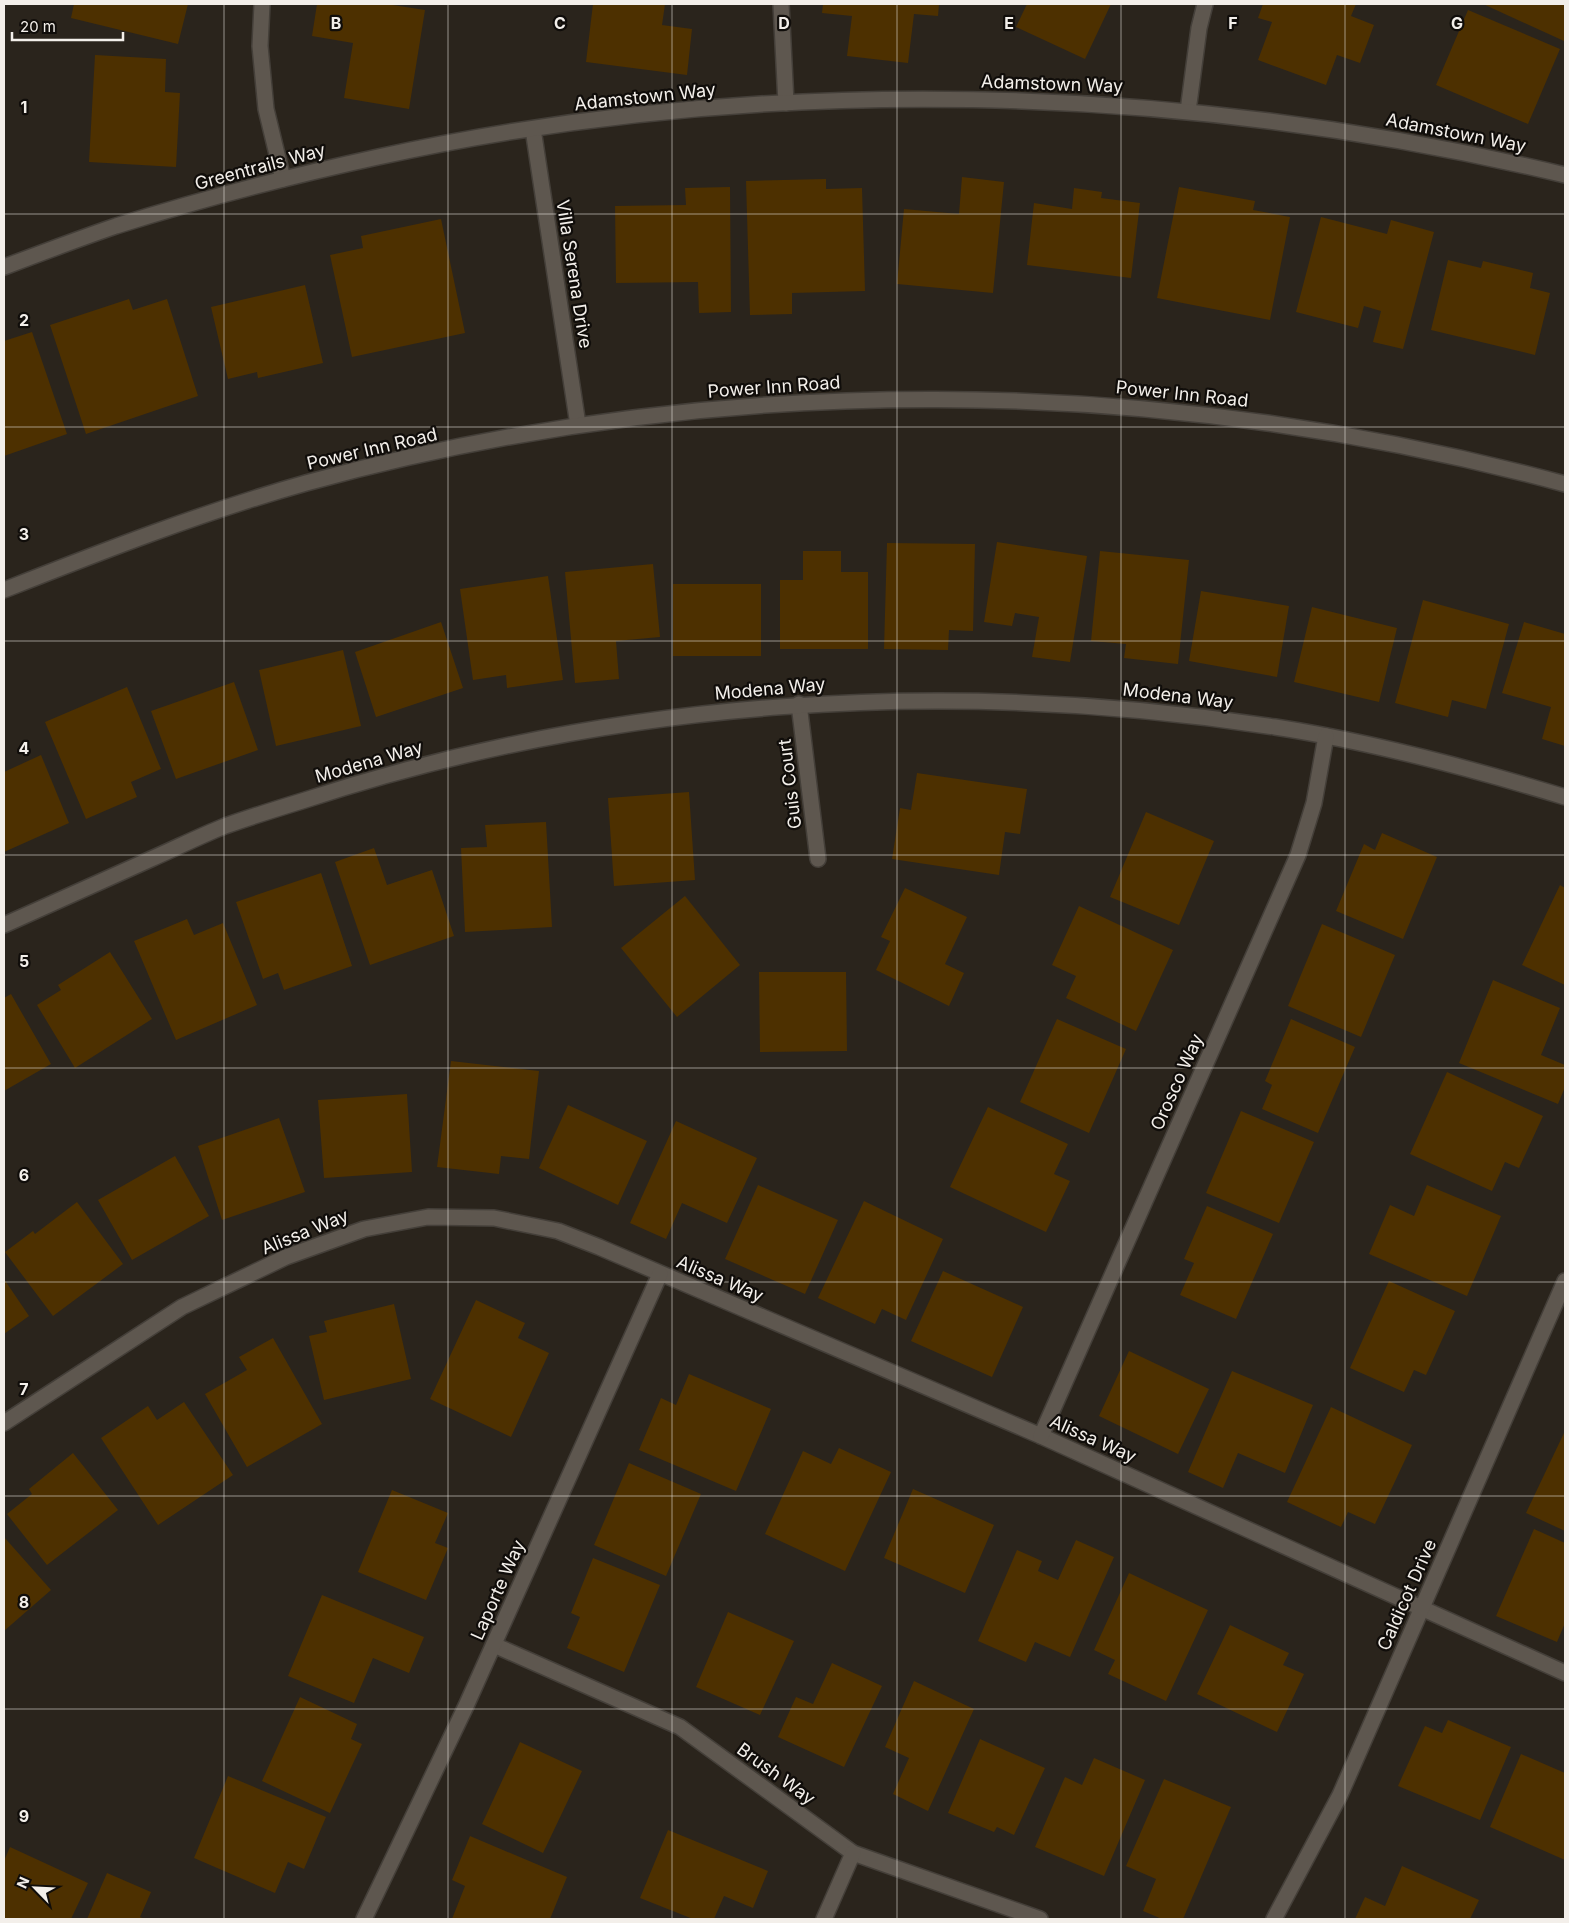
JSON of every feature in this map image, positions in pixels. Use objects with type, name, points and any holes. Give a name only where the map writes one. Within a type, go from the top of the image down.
[{"type":"street","points":[[262,4],[260,46],[266,109],[283,179]]},
{"type":"street","points":[[781,4],[786,103]]},
{"type":"street","points":[[1188,111],[1199,28],[1205,4]]},
{"type":"street","name":"Adamstown Way","points":[[533,129],[684,110],[786,103],[959,99],[1131,106],[1188,111],[1361,133],[1565,175]]},
{"type":"street","name":"Greentrails Way","points":[[4,267],[117,226],[283,179],[382,156],[533,129]]},
{"type":"street","name":"Villa Serena Drive","points":[[533,129],[578,425]]},
{"type":"street","name":"Power Inn Road","points":[[4,590],[144,535],[304,484],[413,456],[578,425],[742,406],[897,399],[1071,402],[1181,411],[1344,433],[1506,468],[1565,484]]},
{"type":"street","name":"Modena Way","points":[[4,925],[224,827],[364,781],[459,755],[604,726],[799,704],[915,700],[1011,700],[1097,706],[1274,727],[1326,736],[1472,769],[1565,797]]},
{"type":"street","name":"Guis Court","points":[[799,704],[818,859]]},
{"type":"street","name":"Orosco Way","points":[[1041,1436],[1298,855],[1314,802],[1326,736]]},
{"type":"street","name":"Alissa Way","points":[[4,1423],[182,1307],[286,1257],[364,1228],[428,1217],[494,1218],[558,1232],[599,1247],[1041,1436],[1565,1673]]},
{"type":"street","name":"Laporte Way","points":[[364,1919],[494,1645],[660,1274]]},
{"type":"street","name":"Caldicot Drive","points":[[1274,1919],[1340,1795],[1565,1282]]},
{"type":"street","name":"Brush Way","points":[[494,1645],[680,1727],[853,1853],[1040,1919]]},
{"type":"street","points":[[824,1919],[853,1853]]},
{"type":"building","points":[[74,4],[188,4],[178,44],[71,18]]},
{"type":"building","points":[[317,4],[386,4],[425,10],[409,109],[344,98],[353,43],[312,36]]},
{"type":"building","points":[[593,4],[665,4],[662,25],[692,29],[687,75],[586,62]]},
{"type":"building","points":[[823,4],[939,4],[938,16],[914,14],[908,63],[847,56],[852,16],[822,13]]},
{"type":"building","points":[[1027,4],[1111,4],[1085,59],[1016,27]]},
{"type":"building","points":[[1263,4],[1356,4],[1351,16],[1374,25],[1360,63],[1337,55],[1326,85],[1258,60],[1272,22],[1258,18]]},
{"type":"building","points":[[1483,4],[1565,4],[1564,41]]},
{"type":"building","points":[[1468,10],[1560,49],[1528,124],[1436,85]]},
{"type":"building","points":[[95,55],[166,59],[165,92],[180,93],[176,167],[89,162]]},
{"type":"building","points":[[962,177],[1004,182],[993,293],[897,284],[904,209],[959,214]]},
{"type":"building","points":[[826,179],[826,189],[862,188],[865,291],[792,293],[792,314],[750,315],[746,181]]},
{"type":"building","points":[[730,187],[731,312],[699,313],[698,282],[616,283],[615,206],[686,205],[685,188]]},
{"type":"building","points":[[1179,187],[1255,201],[1253,210],[1290,217],[1270,320],[1157,298]]},
{"type":"building","points":[[1074,188],[1102,192],[1101,198],[1140,203],[1131,278],[1027,265],[1034,203],[1072,209]]},
{"type":"building","points":[[1321,217],[1387,234],[1391,220],[1434,232],[1403,349],[1373,342],[1381,311],[1364,306],[1358,328],[1296,312]]},
{"type":"building","points":[[441,219],[465,333],[352,357],[330,255],[363,248],[361,236]]},
{"type":"building","points":[[1448,260],[1481,268],[1483,261],[1533,273],[1530,288],[1550,293],[1535,355],[1431,330]]},
{"type":"building","points":[[305,285],[323,363],[258,378],[257,372],[228,379],[211,307]]},
{"type":"building","points":[[129,299],[133,310],[167,299],[198,396],[86,434],[50,325]]},
{"type":"building","points":[[32,332],[67,434],[4,456],[4,341]]},
{"type":"building","points":[[997,542],[1087,556],[1070,662],[1032,657],[1039,617],[1015,613],[1012,626],[984,622]]},
{"type":"building","points":[[887,543],[975,544],[973,631],[949,630],[948,650],[884,649]]},
{"type":"building","points":[[803,551],[841,551],[841,572],[868,572],[868,649],[780,649],[780,580],[803,580]]},
{"type":"building","points":[[1100,551],[1189,560],[1178,664],[1124,658],[1126,644],[1091,641]]},
{"type":"building","points":[[653,564],[660,637],[616,641],[619,679],[575,683],[565,572]]},
{"type":"building","points":[[548,576],[563,680],[507,688],[506,675],[473,680],[460,589]]},
{"type":"building","points":[[673,584],[761,584],[761,656],[673,656]]},
{"type":"building","points":[[1201,591],[1289,606],[1277,677],[1189,661]]},
{"type":"building","points":[[1423,600],[1509,624],[1486,709],[1452,700],[1448,717],[1395,703]]},
{"type":"building","points":[[1312,607],[1397,628],[1379,702],[1294,682]]},
{"type":"building","points":[[441,622],[463,688],[376,717],[355,652]]},
{"type":"building","points":[[1524,622],[1565,634],[1565,746],[1542,739],[1551,707],[1502,693]]},
{"type":"building","points":[[343,650],[361,726],[276,746],[259,670]]},
{"type":"building","points":[[234,682],[258,750],[176,779],[151,711]]},
{"type":"building","points":[[127,687],[161,769],[131,782],[137,797],[86,819],[45,722]]},
{"type":"building","points":[[41,755],[69,823],[4,852],[4,772]]},
{"type":"building","points":[[917,773],[1027,789],[1020,834],[1005,832],[999,875],[892,859],[900,808],[911,810]]},
{"type":"building","points":[[689,792],[695,880],[614,886],[608,798]]},
{"type":"building","points":[[1146,812],[1214,841],[1179,925],[1110,897]]},
{"type":"building","points":[[546,822],[552,927],[465,932],[461,848],[487,847],[485,825]]},
{"type":"building","points":[[1382,833],[1437,857],[1403,939],[1336,911],[1364,844],[1375,850]]},
{"type":"building","points":[[374,848],[387,885],[432,870],[454,936],[370,965],[335,862]]},
{"type":"building","points":[[321,873],[352,966],[284,990],[278,973],[263,979],[236,902]]},
{"type":"building","points":[[1560,885],[1565,888],[1565,985],[1522,965]]},
{"type":"building","points":[[905,888],[967,917],[945,964],[964,973],[949,1006],[876,970],[890,941],[881,937]]},
{"type":"building","points":[[685,896],[740,965],[677,1017],[621,948]]},
{"type":"building","points":[[1079,906],[1173,950],[1136,1031],[1066,998],[1076,976],[1052,965]]},
{"type":"building","points":[[187,919],[194,935],[223,923],[257,1005],[176,1040],[134,941]]},
{"type":"building","points":[[1322,924],[1395,955],[1361,1037],[1288,1006]]},
{"type":"building","points":[[110,952],[152,1019],[75,1068],[37,1005],[61,990],[58,985]]},
{"type":"building","points":[[759,972],[846,972],[847,1051],[760,1052]]},
{"type":"building","points":[[1493,980],[1560,1008],[1541,1055],[1565,1065],[1565,1087],[1558,1104],[1459,1063]]},
{"type":"building","points":[[11,994],[51,1064],[4,1091],[4,998]]},
{"type":"building","points":[[1057,1019],[1126,1049],[1089,1133],[1020,1102]]},
{"type":"building","points":[[1291,1019],[1355,1047],[1318,1133],[1262,1109],[1272,1085],[1265,1081]]},
{"type":"building","points":[[451,1061],[539,1071],[529,1159],[501,1156],[499,1174],[437,1167]]},
{"type":"building","points":[[1447,1072],[1543,1116],[1519,1168],[1505,1162],[1492,1191],[1410,1154]]},
{"type":"building","points":[[407,1094],[412,1172],[324,1178],[318,1100]]},
{"type":"building","points":[[568,1105],[647,1141],[618,1205],[539,1168]]},
{"type":"building","points":[[988,1107],[1068,1144],[1054,1174],[1070,1181],[1046,1232],[950,1187]]},
{"type":"building","points":[[1241,1111],[1314,1142],[1279,1223],[1206,1193]]},
{"type":"building","points":[[279,1118],[305,1192],[222,1220],[198,1146]]},
{"type":"building","points":[[676,1121],[757,1158],[727,1223],[682,1203],[666,1239],[630,1223]]},
{"type":"building","points":[[175,1156],[209,1216],[132,1260],[98,1200]]},
{"type":"building","points":[[758,1185],[838,1220],[805,1294],[725,1259]]},
{"type":"building","points":[[1427,1185],[1501,1216],[1467,1296],[1369,1254],[1390,1205],[1414,1216]]},
{"type":"building","points":[[864,1201],[943,1239],[906,1320],[882,1309],[875,1324],[818,1298]]},
{"type":"building","points":[[77,1202],[123,1264],[53,1316],[5,1252],[33,1231],[35,1234]]},
{"type":"building","points":[[1207,1206],[1273,1234],[1236,1319],[1180,1295],[1194,1263],[1184,1259]]},
{"type":"building","points":[[943,1271],[1023,1307],[992,1377],[911,1341]]},
{"type":"building","points":[[4,1279],[29,1316],[4,1334]]},
{"type":"building","points":[[1389,1281],[1455,1311],[1426,1375],[1414,1370],[1404,1392],[1350,1368]]},
{"type":"building","points":[[476,1300],[525,1323],[518,1338],[549,1353],[511,1437],[430,1399]]},
{"type":"building","points":[[394,1304],[411,1379],[324,1400],[309,1336],[327,1332],[324,1321]]},
{"type":"building","points":[[273,1338],[322,1424],[247,1467],[205,1394],[247,1370],[239,1357]]},
{"type":"building","points":[[1129,1351],[1209,1389],[1178,1454],[1099,1416]]},
{"type":"building","points":[[1232,1371],[1313,1405],[1285,1473],[1238,1453],[1223,1488],[1188,1472]]},
{"type":"building","points":[[689,1374],[771,1409],[736,1491],[639,1450],[661,1398],[676,1405]]},
{"type":"building","points":[[184,1402],[233,1475],[158,1525],[101,1438],[148,1406],[157,1420]]},
{"type":"building","points":[[1331,1407],[1412,1445],[1375,1524],[1348,1512],[1341,1527],[1287,1502]]},
{"type":"building","points":[[1565,1434],[1565,1531],[1526,1513]]},
{"type":"building","points":[[839,1448],[891,1472],[845,1571],[765,1534],[803,1451],[831,1464]]},
{"type":"building","points":[[73,1453],[118,1510],[47,1565],[7,1514],[32,1494],[29,1489]]},
{"type":"building","points":[[629,1463],[701,1494],[666,1576],[594,1545]]},
{"type":"building","points":[[913,1489],[994,1525],[965,1593],[884,1558]]},
{"type":"building","points":[[392,1490],[448,1513],[435,1543],[448,1548],[426,1600],[358,1572]]},
{"type":"building","points":[[1534,1529],[1565,1543],[1565,1623],[1557,1642],[1496,1616]]},
{"type":"building","points":[[4,1537],[51,1590],[4,1631]]},
{"type":"building","points":[[1076,1540],[1114,1557],[1070,1657],[1035,1642],[1026,1662],[978,1641],[1017,1550],[1042,1561],[1038,1571],[1058,1580]]},
{"type":"building","points":[[593,1558],[660,1585],[624,1672],[567,1648],[580,1617],[571,1613]]},
{"type":"building","points":[[1129,1573],[1208,1610],[1166,1701],[1108,1674],[1115,1660],[1094,1650]]},
{"type":"building","points":[[322,1595],[424,1637],[409,1673],[373,1658],[354,1703],[288,1676]]},
{"type":"building","points":[[728,1612],[794,1641],[760,1715],[696,1687]]},
{"type":"building","points":[[1230,1625],[1289,1653],[1283,1665],[1304,1674],[1277,1732],[1197,1694]]},
{"type":"building","points":[[832,1663],[882,1686],[844,1767],[778,1737],[796,1697],[813,1704]]},
{"type":"building","points":[[914,1681],[974,1709],[928,1811],[893,1794],[909,1758],[885,1747]]},
{"type":"building","points":[[300,1697],[357,1724],[351,1739],[362,1744],[330,1813],[262,1781]]},
{"type":"building","points":[[1448,1720],[1511,1747],[1480,1820],[1398,1786],[1425,1726],[1442,1733]]},
{"type":"building","points":[[980,1739],[1045,1768],[1014,1835],[997,1827],[994,1832],[948,1813]]},
{"type":"building","points":[[520,1742],[582,1771],[543,1853],[482,1824]]},
{"type":"building","points":[[1521,1754],[1565,1773],[1565,1860],[1490,1827]]},
{"type":"building","points":[[1094,1758],[1145,1780],[1104,1876],[1035,1847],[1065,1777],[1082,1785]]},
{"type":"building","points":[[228,1776],[326,1817],[304,1869],[288,1862],[275,1893],[194,1858]]},
{"type":"building","points":[[1164,1779],[1231,1807],[1183,1919],[1162,1919],[1143,1911],[1156,1879],[1126,1866]]},
{"type":"building","points":[[668,1830],[768,1871],[753,1908],[724,1896],[714,1919],[693,1919],[640,1898]]},
{"type":"building","points":[[470,1836],[567,1877],[550,1919],[452,1919],[465,1886],[452,1880]]},
{"type":"building","points":[[10,1847],[88,1883],[71,1919],[4,1919],[4,1861]]},
{"type":"building","points":[[1402,1866],[1479,1900],[1470,1919],[1355,1919],[1365,1897],[1385,1906]]},
{"type":"building","points":[[107,1873],[151,1892],[140,1917],[145,1919],[87,1919]]}]
